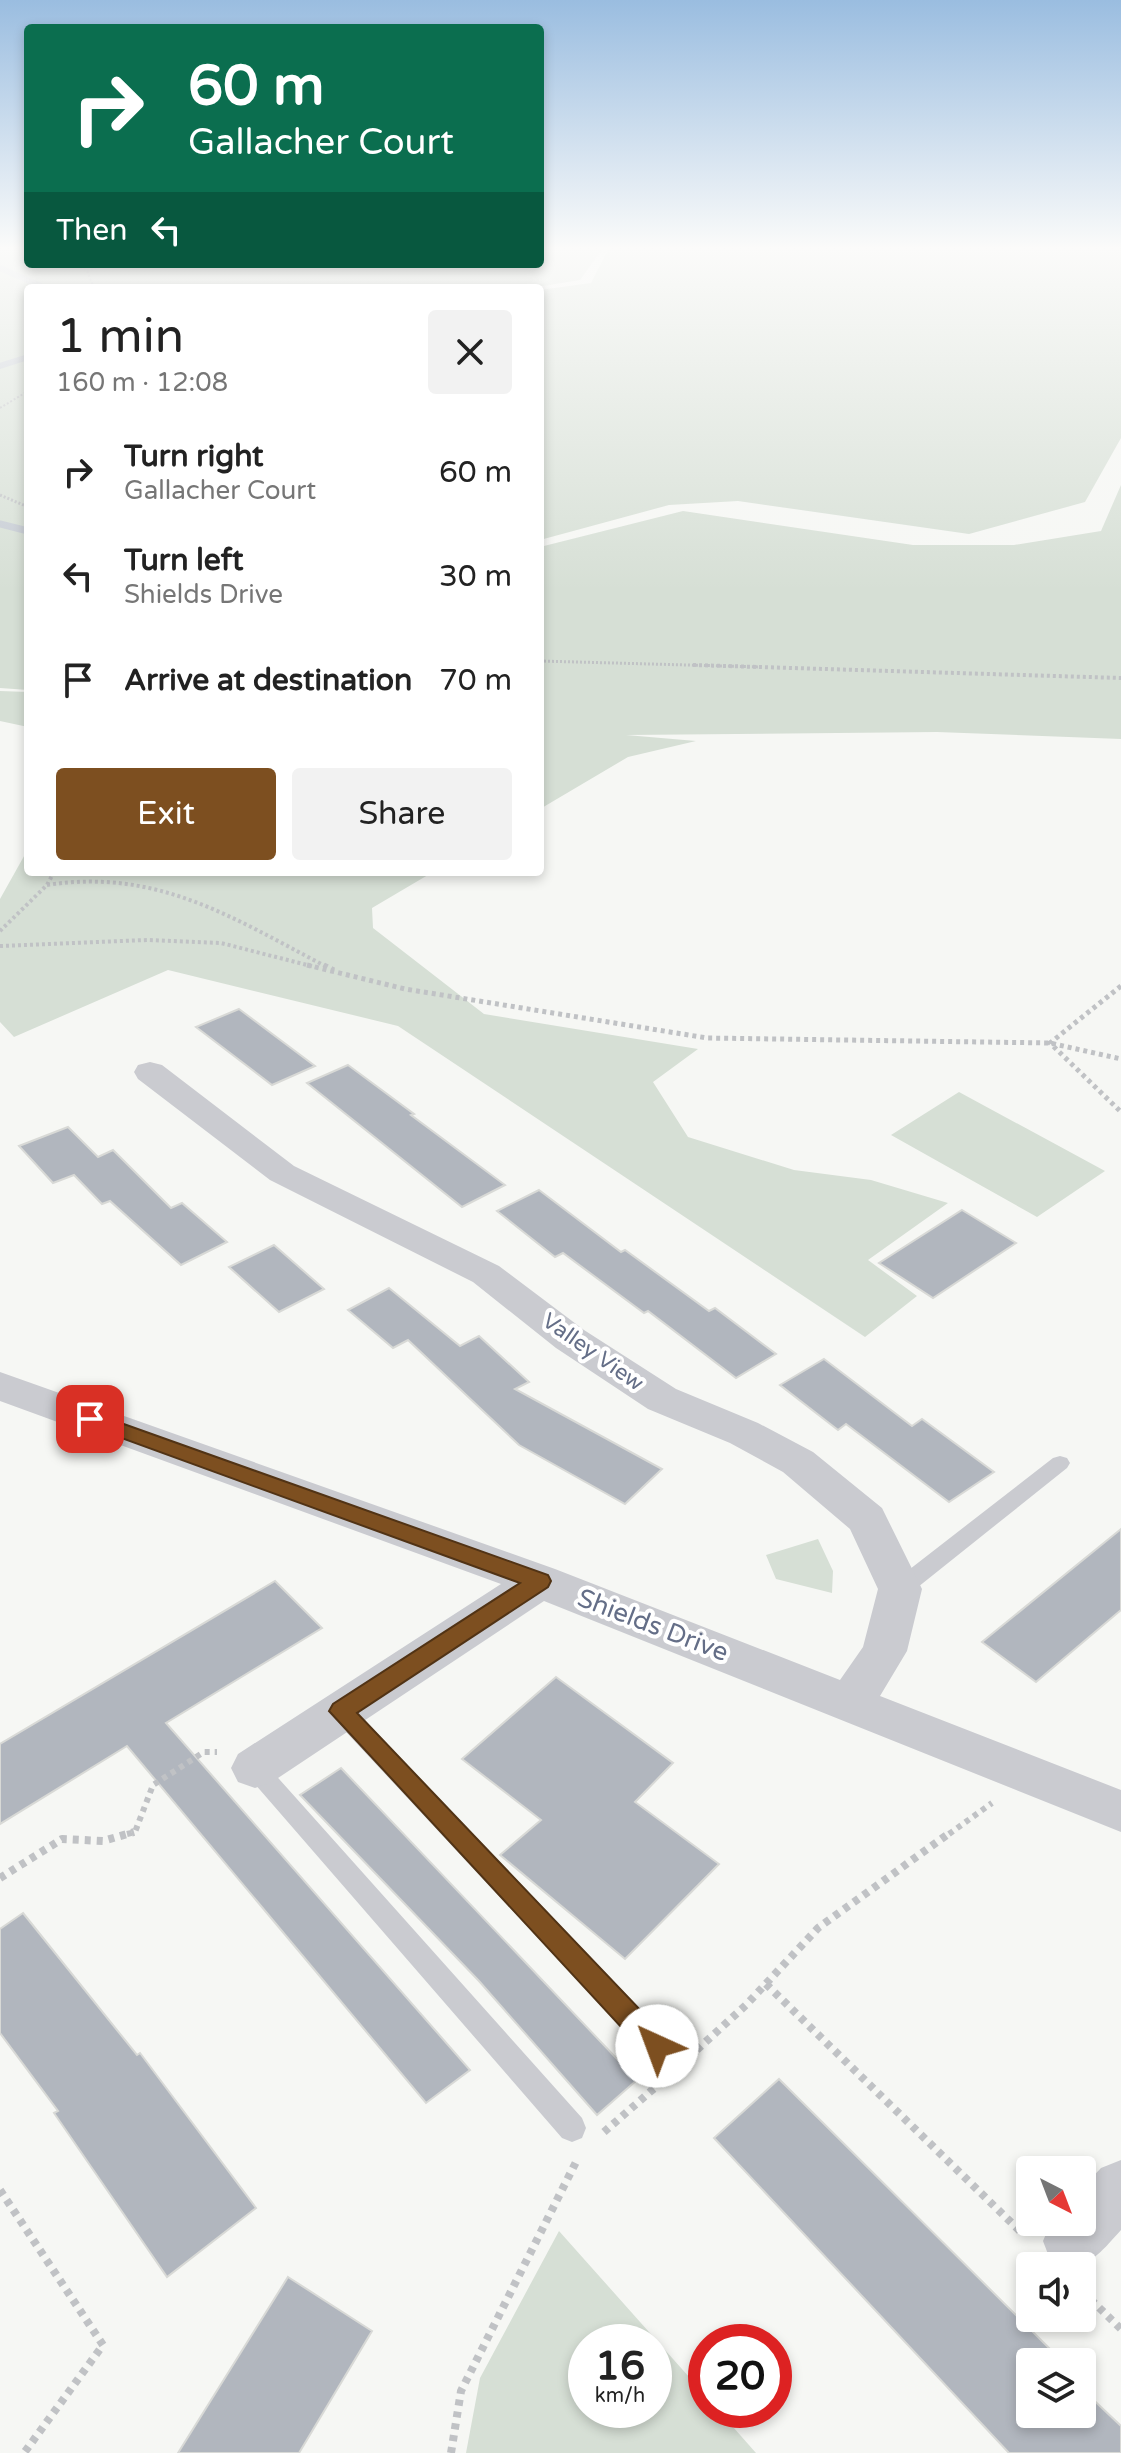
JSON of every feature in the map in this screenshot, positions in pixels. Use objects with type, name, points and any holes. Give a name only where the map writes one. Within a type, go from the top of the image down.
[{"type":"street","name":"Valley View","points":[[150,1072],[282,1173],[486,1274],[570,1339],[662,1399],[744,1433],[798,1462],[867,1519],[900,1589]]},
{"type":"street","name":"Shields Drive","points":[[0,1386],[540,1581],[1121,1811]]},
{"type":"street","points":[[255,1768],[540,1581]]},
{"type":"street","points":[[851,1702],[884,1651],[900,1589]]},
{"type":"street","points":[[1069,2252],[1121,2190]]},
{"type":"lane","points":[[900,1589],[1060,1463]]},
{"type":"lane","points":[[341,1711],[657,2046]]},
{"type":"lane","points":[[255,1768],[582,2135]]},
{"type":"path","points":[[0,408],[24,393]]},
{"type":"path","points":[[0,495],[24,505]]},
{"type":"path","points":[[544,661],[1121,678]]},
{"type":"path","points":[[0,931],[47,885],[52,876]]},
{"type":"path","points":[[47,885],[77,877],[102,878],[195,899],[342,974]]},
{"type":"path","points":[[0,946],[147,940],[221,943],[405,989],[707,1038],[1050,1043],[1121,1059]]},
{"type":"path","points":[[1050,1043],[1121,986]]},
{"type":"path","points":[[1050,1043],[1068,1057],[1121,1112]]},
{"type":"path","points":[[0,1878],[62,1839],[103,1841],[135,1832],[153,1785],[204,1752],[239,1751],[255,1768]]},
{"type":"path","points":[[582,2135],[708,2040],[818,1928],[983,1811],[1025,1772]]},
{"type":"path","points":[[766,1984],[1055,2252]]},
{"type":"path","points":[[449,2453],[461,2391],[581,2153]]},
{"type":"path","points":[[0,2190],[103,2345],[24,2453]]},
{"type":"path","points":[[1096,2299],[1121,2329]]},
{"type":"shaded area","points":[[0,362],[24,362],[24,690],[0,688]]},
{"type":"shaded area","points":[[544,362],[1121,362],[1121,438],[1085,502],[969,534],[738,501],[669,505],[544,539]]},
{"type":"shaded area","points":[[1121,485],[1121,739],[937,732],[626,735],[696,741],[628,757],[544,807],[544,546],[683,511],[913,545],[1014,545],[1101,531]]},
{"type":"shaded area","points":[[0,691],[24,692],[24,726],[0,721]]},
{"type":"shaded area","points":[[24,856],[24,876],[426,876],[372,908],[373,928],[484,1014],[698,1049],[653,1082],[688,1137],[794,1170],[871,1180],[948,1203],[868,1260],[917,1296],[865,1337],[398,1026],[168,970],[14,1037],[0,1022],[0,899]]},
{"type":"shaded area","points":[[959,1092],[1105,1171],[1037,1217],[891,1135]]},
{"type":"shaded area","points":[[818,1539],[833,1571],[832,1593],[776,1579],[766,1555]]},
{"type":"shaded area","points":[[559,2231],[642,2324],[568,2324],[568,2428],[672,2428],[672,2358],[688,2376],[688,2428],[734,2428],[756,2453],[466,2453],[480,2378]]},
{"type":"building","points":[[239,1009],[315,1066],[272,1085],[196,1027]]},
{"type":"building","points":[[348,1065],[505,1185],[462,1207],[307,1083]]},
{"type":"building","points":[[68,1127],[98,1157],[113,1150],[171,1208],[182,1203],[227,1242],[181,1265],[110,1201],[102,1204],[74,1175],[53,1183],[19,1146]]},
{"type":"building","points":[[539,1190],[621,1252],[625,1250],[709,1311],[715,1308],[776,1354],[736,1378],[648,1311],[644,1313],[563,1253],[555,1257],[497,1211]]},
{"type":"building","points":[[962,1210],[1016,1243],[933,1298],[879,1263]]},
{"type":"building","points":[[274,1245],[324,1289],[279,1312],[229,1267]]},
{"type":"building","points":[[389,1288],[460,1346],[479,1336],[529,1382],[515,1389],[662,1469],[625,1504],[519,1445],[408,1340],[393,1348],[348,1310]]},
{"type":"building","points":[[824,1359],[912,1426],[922,1419],[994,1472],[949,1502],[846,1424],[838,1430],[780,1385]]},
{"type":"building","points":[[1121,1529],[1121,1610],[1036,1682],[982,1642]]},
{"type":"building","points":[[275,1581],[322,1628],[166,1723],[470,2070],[426,2103],[127,1746],[0,1824],[0,1744]]},
{"type":"building","points":[[556,1677],[673,1763],[635,1802],[719,1864],[625,1959],[500,1855],[541,1820],[462,1759]]},
{"type":"building","points":[[341,1768],[637,2080],[597,2115],[479,1981],[300,1795]]},
{"type":"building","points":[[23,1913],[137,2055],[140,2053],[256,2208],[167,2277],[54,2113],[58,2111],[0,2033],[0,1929]]},
{"type":"building","points":[[779,2079],[1016,2315],[1016,2332],[1033,2332],[1049,2348],[1016,2348],[1016,2428],[1096,2428],[1096,2402],[1121,2426],[1121,2453],[1009,2453],[714,2138]]},
{"type":"building","points":[[288,2277],[372,2331],[299,2453],[178,2453]]},
{"type":"waterway","points":[[0,366],[11,362]]},
{"type":"waterway","points":[[0,524],[24,530]]},
{"type":"route","points":[[90,1419],[540,1581],[341,1711],[657,2046]]}]
